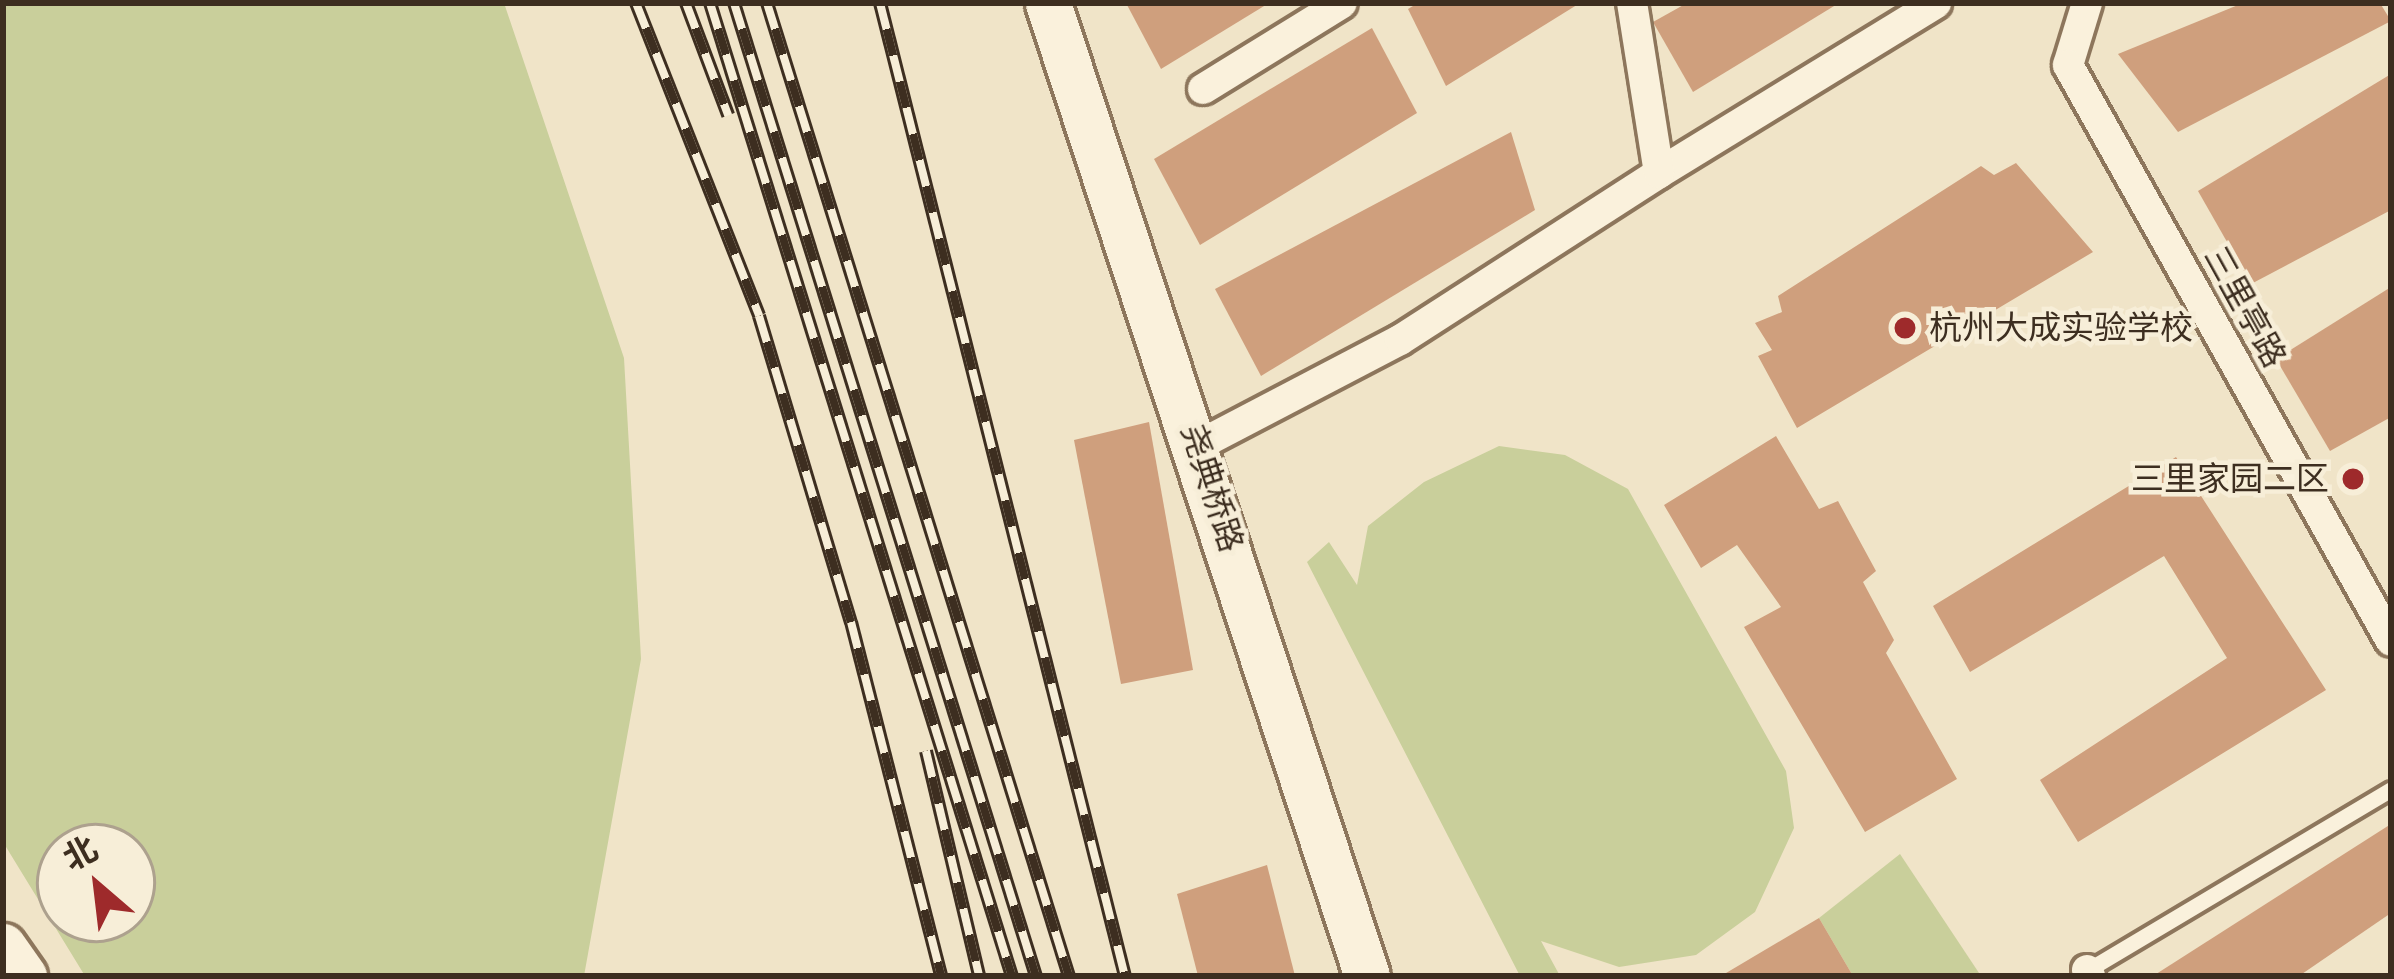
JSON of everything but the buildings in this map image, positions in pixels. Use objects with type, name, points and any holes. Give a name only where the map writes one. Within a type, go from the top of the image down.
[{"type":"street","name":"尧典桥路","points":[[1048,3],[1199,445],[1367,976]]},
{"type":"street","points":[[1203,89],[1342,3]]},
{"type":"street","points":[[1632,3],[1659,173]]},
{"type":"street","points":[[1199,445],[1400,340],[1936,3]]},
{"type":"street","name":"三里亭路","points":[[2087,3],[2068,65],[2391,641]]},
{"type":"street","points":[[3,946],[24,976]]},
{"type":"lane","points":[[2085,974],[2391,789]]},
{"type":"green space","points":[[3,3],[504,3],[624,358],[641,659],[584,976],[85,976],[65,943],[156,943],[156,823],[36,823],[36,896],[3,842]]},
{"type":"green space","points":[[1499,446],[1565,455],[1628,489],[1786,771],[1794,828],[1755,912],[1696,955],[1619,967],[1541,941],[1560,976],[1520,976],[1307,562],[1329,542],[1357,585],[1368,526],[1424,482]]},
{"type":"green space","points":[[1900,854],[1981,976],[1853,976],[1819,918]]},
{"type":"railway","points":[[636,3],[759,316],[851,622],[941,976]]},
{"type":"railway","points":[[686,3],[728,115]]},
{"type":"railway","points":[[710,3],[1012,976]]},
{"type":"railway","points":[[734,3],[1036,976]]},
{"type":"railway","points":[[767,3],[1069,976]]},
{"type":"railway","points":[[880,3],[1125,976]]},
{"type":"railway","points":[[926,751],[979,976]]},
{"type":"place","name":"杭州大成实验学校","points":[[1905,328]]},
{"type":"place","name":"三里家园二区","points":[[2353,479]]}]
